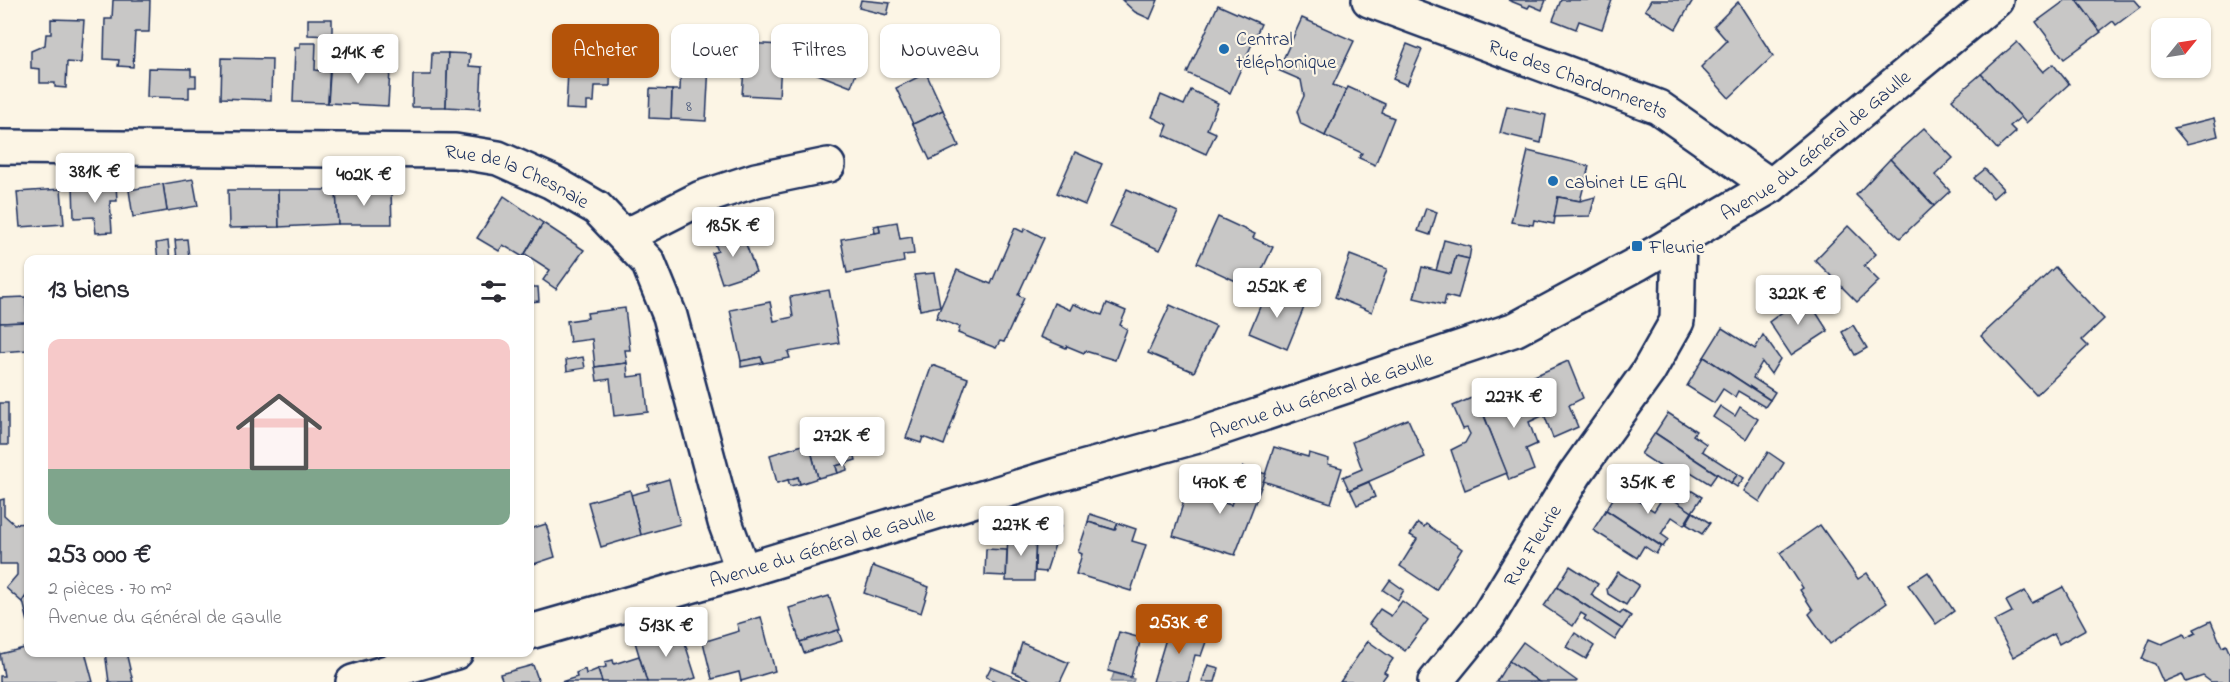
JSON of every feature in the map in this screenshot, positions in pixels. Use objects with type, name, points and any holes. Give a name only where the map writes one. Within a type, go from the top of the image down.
[{"type":"street","name":"Rue des Chardonnerets","points":[[1370,0],[1658,107],[1771,186]]},
{"type":"street","name":"Avenue du Général de Gaulle","points":[[534,631],[743,571],[1057,475],[1194,437],[1516,329],[1771,186],[1996,0]]},
{"type":"street","name":"Rue de la Chesnaie","points":[[0,147],[455,151],[498,158],[552,182],[597,208],[626,236],[648,262],[670,316],[726,522],[743,571]]},
{"type":"street","points":[[626,236],[702,198],[756,180],[828,165]]},
{"type":"street","name":"Rue Fleurie","points":[[1435,682],[1488,617],[1575,474],[1647,372],[1677,321],[1679,239]]},
{"type":"street","points":[[353,682],[439,657]]},
{"type":"shaded area","points":[[1114,673],[1134,679],[1133,682],[1111,682]]},
{"type":"building","points":[[113,0],[150,0],[149,32],[135,32],[133,67],[118,66],[119,60],[104,59],[105,19],[112,19]]},
{"type":"building","points":[[861,0],[890,3],[887,15],[859,8]]},
{"type":"building","points":[[1122,0],[1158,0],[1150,19],[1135,12]]},
{"type":"building","points":[[1508,0],[1546,0],[1542,10],[1530,5],[1528,8]]},
{"type":"building","points":[[1561,0],[1612,0],[1602,29],[1579,21],[1576,29],[1553,20]]},
{"type":"building","points":[[1651,0],[1693,0],[1676,29],[1645,10]]},
{"type":"building","points":[[2066,0],[2077,0],[2101,32],[2064,59],[2036,22]]},
{"type":"building","points":[[2077,0],[2134,0],[2140,7],[2116,25],[2113,21],[2100,31]]},
{"type":"building","points":[[1738,2],[1773,56],[1729,98],[1701,67],[1727,41],[1714,26]]},
{"type":"building","name":"Central téléphonique","points":[[1218,5],[1261,24],[1230,93],[1187,73]]},
{"type":"building","points":[[1302,18],[1354,41],[1333,85],[1346,90],[1325,136],[1301,124],[1297,111],[1304,96],[1301,80],[1278,70]]},
{"type":"building","points":[[51,19],[84,20],[81,63],[67,62],[66,88],[55,87],[55,83],[40,83],[40,69],[31,68],[31,51],[45,45],[46,34],[51,34]]},
{"type":"building","points":[[308,19],[332,19],[332,36],[308,35]]},
{"type":"building","points":[[2017,42],[2043,72],[2053,64],[2069,84],[2026,123],[1981,74]]},
{"type":"building","points":[[300,43],[316,43],[315,70],[323,71],[324,61],[330,61],[328,103],[293,102],[295,48],[300,48]]},
{"type":"building","points":[[759,44],[771,44],[771,78],[780,78],[779,97],[742,95],[743,78],[759,78]]},
{"type":"building","points":[[1407,44],[1422,50],[1407,85],[1393,79]]},
{"type":"building","points":[[432,53],[448,53],[446,107],[412,107],[413,75],[431,75]]},
{"type":"building","points":[[448,53],[470,54],[469,66],[482,67],[480,109],[446,107]]},
{"type":"building","points":[[222,58],[272,59],[271,100],[221,98]]},
{"type":"building","points":[[331,60],[348,60],[347,69],[390,70],[388,106],[328,103]]},
{"type":"building","points":[[148,68],[191,69],[191,76],[196,76],[196,87],[189,87],[189,98],[147,97]]},
{"type":"building","points":[[1981,74],[2021,117],[2010,126],[2016,132],[1997,149],[1952,99]]},
{"type":"building","points":[[568,78],[610,78],[610,86],[595,86],[594,102],[587,102],[587,110],[566,109]]},
{"type":"building","points":[[680,78],[708,78],[706,121],[671,119],[672,90],[680,90]]},
{"type":"building","points":[[828,78],[854,78],[851,87]]},
{"type":"building","points":[[916,78],[928,78],[943,110],[913,124],[896,88]]},
{"type":"building","points":[[1348,87],[1385,104],[1382,113],[1394,118],[1375,165],[1359,158],[1362,153],[1325,136]]},
{"type":"building","points":[[650,89],[672,90],[671,119],[649,118]]},
{"type":"building","points":[[1191,90],[1218,103],[1207,129],[1216,133],[1206,154],[1164,135],[1168,125],[1152,117],[1161,95],[1184,105]]},
{"type":"building","points":[[1507,106],[1546,115],[1541,143],[1500,133]]},
{"type":"building","points":[[943,110],[959,146],[930,160],[913,124]]},
{"type":"building","points":[[2214,118],[2218,136],[2187,144],[2174,128]]},
{"type":"building","points":[[1924,128],[1953,158],[1935,175],[1950,191],[1934,206],[1890,159]]},
{"type":"building","name":"cabinet LE GAL","points":[[1528,151],[1589,166],[1580,201],[1558,197],[1554,224],[1534,220],[1533,225],[1511,222]]},
{"type":"building","points":[[1075,152],[1102,164],[1085,205],[1057,193]]},
{"type":"building","points":[[1890,159],[1934,206],[1900,238],[1856,195]]},
{"type":"building","points":[[1985,169],[2003,189],[1993,198],[1974,178]]},
{"type":"building","points":[[193,179],[198,206],[167,211],[163,184]]},
{"type":"building","points":[[116,184],[117,201],[110,201],[112,232],[96,233],[94,217],[74,218],[73,185]]},
{"type":"building","points":[[163,184],[167,211],[133,217],[129,190]]},
{"type":"building","points":[[61,189],[64,224],[20,227],[17,192]]},
{"type":"building","points":[[1127,189],[1178,212],[1160,250],[1110,227]]},
{"type":"building","points":[[228,190],[278,190],[279,227],[229,228]]},
{"type":"building","points":[[278,190],[336,190],[338,224],[279,227]]},
{"type":"building","points":[[336,190],[391,190],[392,224],[338,224]]},
{"type":"building","points":[[504,196],[543,223],[524,255],[520,255],[503,245],[499,251],[477,238]]},
{"type":"building","points":[[1558,197],[1580,201],[1595,197],[1590,216],[1554,217]]},
{"type":"building","points":[[1426,208],[1437,212],[1430,235],[1418,231]]},
{"type":"building","points":[[1218,217],[1255,234],[1253,238],[1273,247],[1253,289],[1197,263]]},
{"type":"building","points":[[897,222],[900,239],[912,237],[914,254],[903,255],[904,262],[847,273],[841,239],[880,232],[879,225]]},
{"type":"building","points":[[543,223],[584,250],[556,289],[543,280],[550,270],[534,260],[534,255],[525,254]]},
{"type":"building","points":[[879,225],[880,232],[875,233],[874,226]]},
{"type":"building","points":[[1848,226],[1876,254],[1864,266],[1879,281],[1857,302],[1815,260]]},
{"type":"building","points":[[1015,228],[1023,232],[1025,228],[1044,238],[1018,295],[1024,298],[1004,342],[1000,341],[996,348],[958,333],[960,327],[936,318],[957,270],[991,284]]},
{"type":"building","points":[[742,233],[756,272],[722,283],[712,253],[718,251],[714,241]]},
{"type":"building","points":[[187,239],[189,255],[176,255],[175,240]]},
{"type":"building","points":[[1444,240],[1471,247],[1469,259],[1456,256],[1451,274],[1436,271]]},
{"type":"building","points":[[168,241],[169,255],[157,255],[156,243]]},
{"type":"building","points":[[1350,255],[1387,269],[1372,312],[1335,297]]},
{"type":"building","points":[[1456,256],[1469,259],[1458,299],[1446,296],[1444,305],[1414,298],[1422,267],[1451,274]]},
{"type":"building","points":[[2055,267],[2104,319],[2082,340],[2088,346],[2036,395],[1981,336]]},
{"type":"building","points":[[934,273],[940,306],[920,310],[914,275]]},
{"type":"building","points":[[534,287],[538,287],[539,301],[534,302]]},
{"type":"building","points":[[829,290],[839,343],[788,352],[790,358],[763,363],[761,357],[741,361],[730,310],[770,302],[774,321],[793,317],[790,297]]},
{"type":"building","points":[[1267,290],[1305,305],[1287,349],[1249,333]]},
{"type":"building","points":[[1805,295],[1828,331],[1791,355],[1769,322]]},
{"type":"building","points":[[24,297],[24,322],[0,323],[0,298]]},
{"type":"building","points":[[1054,303],[1070,310],[1073,304],[1102,315],[1107,303],[1126,311],[1120,325],[1127,329],[1115,360],[1085,351],[1084,353],[1067,346],[1066,348],[1040,337]]},
{"type":"building","points":[[1170,305],[1216,326],[1194,372],[1148,353]]},
{"type":"building","points":[[625,308],[630,350],[625,350],[627,363],[595,367],[592,339],[570,342],[567,321],[588,318],[587,313]]},
{"type":"building","points":[[24,322],[24,350],[0,352],[0,323]]},
{"type":"building","points":[[1853,325],[1867,348],[1855,355],[1842,332]]},
{"type":"building","points":[[1722,328],[1755,349],[1763,335],[1780,359],[1771,374],[1762,362],[1753,378],[1775,392],[1770,400],[1704,357]]},
{"type":"building","points":[[583,357],[585,368],[567,371],[566,360]]},
{"type":"building","points":[[761,357],[763,363],[741,367],[741,361]]},
{"type":"building","points":[[1704,357],[1770,400],[1765,407],[1738,391],[1735,397],[1723,389],[1714,403],[1687,386]]},
{"type":"building","points":[[1568,361],[1583,398],[1569,405],[1578,427],[1553,438],[1530,378]]},
{"type":"building","points":[[627,363],[628,377],[644,375],[648,412],[614,416],[610,379],[597,381],[595,367]]},
{"type":"building","points":[[932,365],[968,378],[944,445],[923,437],[921,443],[906,438]]},
{"type":"building","points":[[1532,384],[1544,415],[1529,422],[1537,444],[1526,449],[1534,470],[1509,480],[1481,407]]},
{"type":"building","points":[[1476,396],[1507,473],[1465,490],[1451,450],[1465,443],[1470,434],[1467,428],[1463,429],[1453,406]]},
{"type":"building","points":[[0,403],[8,403],[8,445],[0,445]]},
{"type":"building","points":[[1720,406],[1735,416],[1740,407],[1758,419],[1746,439],[1713,417]]},
{"type":"building","points":[[1668,413],[1696,431],[1693,435],[1706,444],[1702,451],[1738,474],[1731,483],[1655,433]]},
{"type":"building","points":[[1408,419],[1425,457],[1349,490],[1343,477],[1362,469],[1352,442]]},
{"type":"building","points":[[848,431],[856,460],[836,466],[838,473],[818,478],[809,443]]},
{"type":"building","points":[[1655,433],[1717,474],[1710,484],[1681,466],[1678,471],[1673,468],[1670,473],[1641,454]]},
{"type":"building","points":[[809,443],[818,478],[800,484],[798,477],[777,483],[770,455]]},
{"type":"building","points":[[1274,447],[1308,457],[1309,453],[1329,459],[1328,464],[1342,468],[1331,503],[1263,481]]},
{"type":"building","points":[[1768,452],[1784,463],[1760,502],[1744,491]]},
{"type":"building","points":[[846,463],[847,470],[838,473],[836,466]]},
{"type":"building","points":[[1243,467],[1266,474],[1235,555],[1173,536],[1187,491],[1231,505]]},
{"type":"building","points":[[1738,474],[1744,478],[1737,487],[1731,483]]},
{"type":"building","points":[[798,477],[800,484],[790,486],[788,480]]},
{"type":"building","points":[[669,479],[680,524],[641,535],[631,495],[649,490],[648,485]]},
{"type":"building","points":[[1674,480],[1702,497],[1692,512],[1665,494]]},
{"type":"building","points":[[1369,482],[1375,497],[1357,505],[1350,490]]},
{"type":"building","points":[[1619,489],[1654,511],[1665,494],[1692,512],[1684,525],[1672,517],[1661,534],[1668,539],[1663,547],[1606,510]]},
{"type":"building","points":[[630,490],[641,535],[601,547],[588,502]]},
{"type":"building","points":[[4,499],[4,515],[14,524],[24,523],[24,599],[22,602],[6,588],[17,575],[17,564],[0,564],[0,500]]},
{"type":"building","points":[[1606,510],[1661,546],[1656,554],[1644,546],[1637,558],[1593,530]]},
{"type":"building","points":[[1693,512],[1710,523],[1702,534],[1686,524]]},
{"type":"building","points":[[1090,514],[1118,523],[1115,530],[1088,522]]},
{"type":"building","points":[[1088,522],[1115,530],[1118,523],[1136,529],[1132,541],[1146,545],[1131,591],[1076,574],[1082,554],[1078,552]]},
{"type":"building","points":[[1418,523],[1424,527],[1426,524],[1462,549],[1436,590],[1400,566],[1417,539],[1410,535]]},
{"type":"building","points":[[546,524],[555,557],[534,564],[534,528]]},
{"type":"building","points":[[1820,525],[1858,579],[1867,573],[1887,603],[1830,644],[1809,614],[1813,610],[1800,590],[1803,588],[1780,553]]},
{"type":"building","points":[[1036,526],[1036,532],[1012,533],[1012,528]]},
{"type":"building","points":[[1036,526],[1061,526],[1046,572],[1035,571]]},
{"type":"building","points":[[1036,532],[1034,581],[1006,581],[1008,533]]},
{"type":"building","points":[[986,549],[1007,550],[1006,576],[985,575]]},
{"type":"building","points":[[873,566],[929,587],[921,613],[864,593]]},
{"type":"building","points":[[1570,566],[1598,584],[1591,595],[1620,614],[1623,611],[1631,616],[1622,629],[1557,587]]},
{"type":"building","points":[[1618,572],[1639,585],[1626,605],[1608,594],[1607,589]]},
{"type":"building","points":[[1928,572],[1954,611],[1936,624],[1908,585]]},
{"type":"building","points":[[1390,580],[1404,590],[1398,600],[1383,590]]},
{"type":"building","points":[[1557,587],[1622,629],[1615,640],[1584,619],[1586,616],[1581,613],[1573,626],[1544,606]]},
{"type":"building","points":[[2063,587],[2086,629],[2059,644],[2054,634],[2013,657],[1994,621],[2012,612],[2006,601],[2025,591],[2032,603]]},
{"type":"building","points":[[829,596],[840,630],[800,642],[789,608]]},
{"type":"building","points":[[1402,601],[1428,620],[1405,651],[1369,624],[1380,609],[1391,616]]},
{"type":"building","points":[[761,617],[775,671],[741,681],[739,672],[712,679],[703,642],[739,631],[737,624]]},
{"type":"building","points":[[2211,621],[2222,647],[2226,645],[2230,654],[2230,682],[2211,682],[2203,676],[2186,682],[2182,674],[2163,682],[2155,664],[2142,659],[2150,639],[2162,644],[2184,634],[2186,638],[2196,633],[2194,629]]},
{"type":"building","points":[[1170,625],[1208,636],[1201,656],[1195,655],[1188,682],[1153,682]]},
{"type":"building","points":[[680,628],[696,678],[682,682],[647,682],[635,642]]},
{"type":"building","points":[[838,630],[842,641],[804,653],[800,642]]},
{"type":"building","points":[[1119,632],[1141,638],[1131,677],[1108,671]]},
{"type":"building","points":[[1575,633],[1594,646],[1586,659],[1566,647]]},
{"type":"building","points":[[1368,641],[1393,659],[1384,672],[1387,674],[1381,682],[1340,682]]},
{"type":"building","points":[[1523,642],[1577,681],[1539,682],[1509,661]]},
{"type":"building","points":[[1022,643],[1069,663],[1060,682],[1035,682],[1013,672]]},
{"type":"building","points":[[24,648],[24,657],[86,657],[93,682],[0,682],[0,676],[4,676],[0,654]]},
{"type":"building","points":[[639,656],[647,682],[602,682],[598,669],[606,667],[605,662],[613,660],[614,664]]},
{"type":"building","points":[[106,657],[127,657],[133,682],[109,682]]},
{"type":"building","points":[[1509,661],[1539,682],[1496,682]]},
{"type":"building","points":[[533,665],[539,682],[503,682],[500,674]]},
{"type":"building","points":[[1208,665],[1219,668],[1215,682],[1202,682]]},
{"type":"building","points":[[991,667],[1026,682],[997,682],[986,677]]},
{"type":"building","points":[[585,669],[586,674],[598,669],[602,682],[561,682],[577,677],[576,673]]},
{"type":"place","name":"Central téléphonique","points":[[1224,49]]},
{"type":"place","name":"cabinet LE GAL","points":[[1553,181]]},
{"type":"place","name":"Fleurie","points":[[1637,246]]}]
